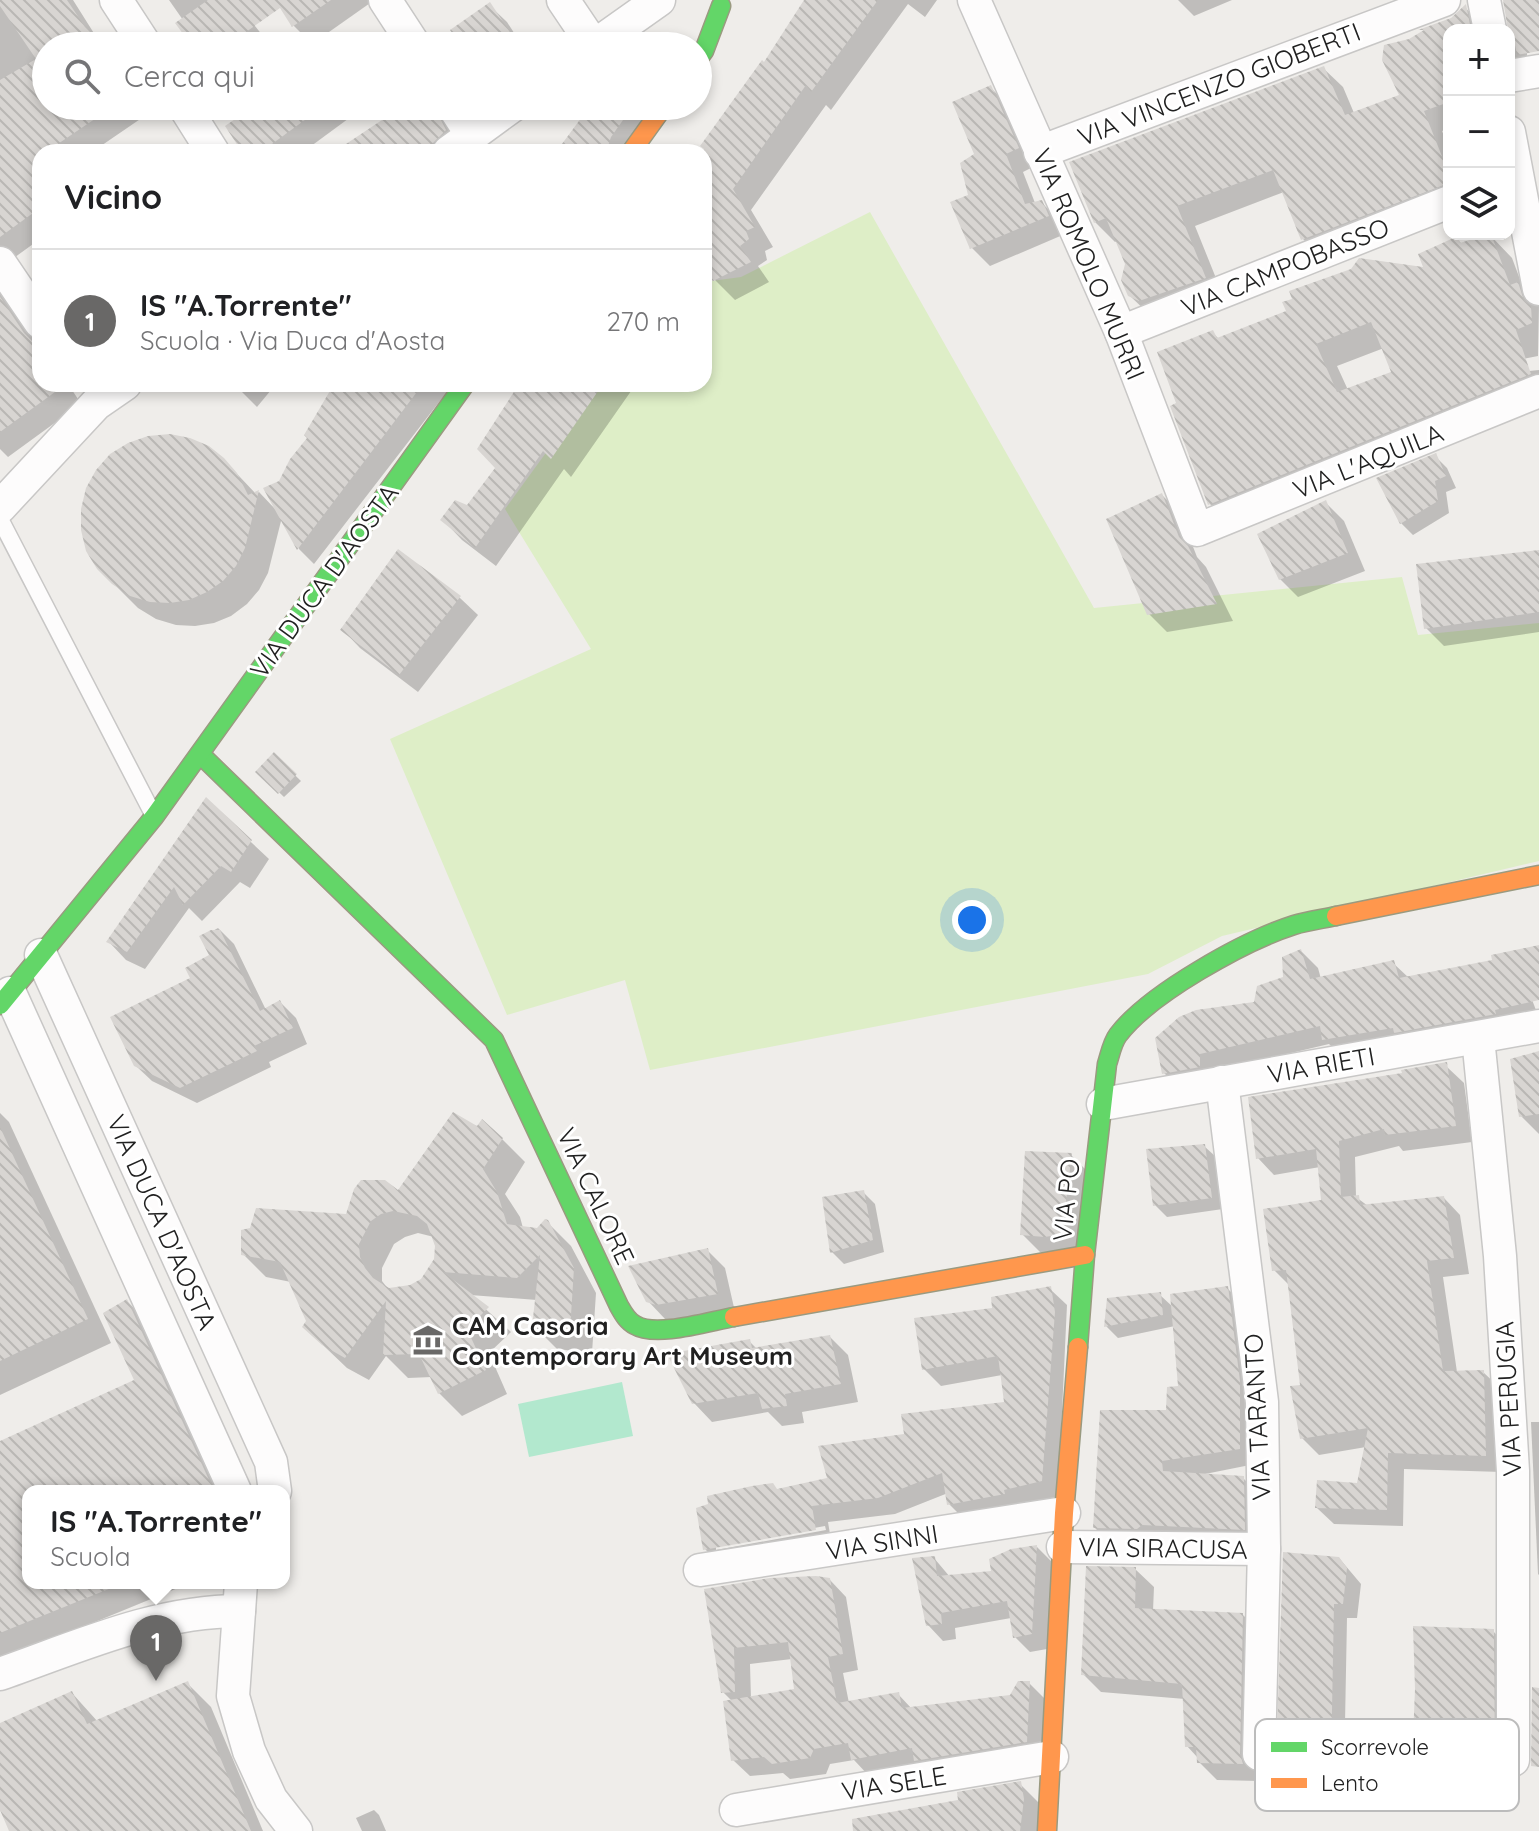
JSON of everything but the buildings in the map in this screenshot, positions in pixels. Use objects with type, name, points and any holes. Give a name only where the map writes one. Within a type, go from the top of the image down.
[{"type":"street","points":[[116,0],[137,32]]},
{"type":"street","points":[[385,0],[406,32]]},
{"type":"street","points":[[563,0],[585,32]]},
{"type":"street","points":[[614,32],[659,0]]},
{"type":"street","name":"VIA ROMOLO MURRI","points":[[974,0],[1121,332],[1197,530]]},
{"type":"street","name":"VIA VINCENZO GIOBERTI","points":[[1040,152],[1444,0]]},
{"type":"street","points":[[1484,0],[1489,24]]},
{"type":"street","points":[[700,3],[730,3],[712,36]]},
{"type":"street","points":[[1515,75],[1539,71]]},
{"type":"street","points":[[193,120],[208,144]]},
{"type":"street","points":[[456,120],[460,144],[493,120]]},
{"type":"street","points":[[637,144],[654,120]]},
{"type":"street","points":[[1515,185],[1539,289]]},
{"type":"street","name":"VIA CAMPOBASSO","points":[[1121,332],[1443,204]]},
{"type":"street","points":[[0,263],[32,310]]},
{"type":"street","name":"VIA L'AQUILA","points":[[1197,530],[1539,391]]},
{"type":"street","name":"VIA DUCA D'AOSTA","points":[[232,1485],[5,999],[154,817],[459,392]]},
{"type":"street","points":[[0,507],[89,394]]},
{"type":"street","name":"VIA CALORE","points":[[200,754],[494,1040],[628,1323],[641,1330],[658,1330],[1085,1255]]},
{"type":"street","name":"VIA PO","points":[[1047,1831],[1064,1513],[1085,1255],[1107,1064],[1116,1037],[1141,1012],[1181,983],[1242,947],[1294,925],[1539,875]]},
{"type":"street","name":"VIA DUCA D'AOSTA","points":[[41,955],[271,1462],[274,1485]]},
{"type":"street","name":"VIA RIETI","points":[[1103,1104],[1539,1026]]},
{"type":"street","name":"VIA PERUGIA","points":[[1478,1038],[1500,1256],[1513,1471],[1513,1719]]},
{"type":"street","name":"VIA TARANTO","points":[[1222,1082],[1262,1402],[1264,1549],[1260,1719]]},
{"type":"street","name":"VIA SINNI","points":[[700,1570],[1064,1513]]},
{"type":"street","name":"VIA SIRACUSA","points":[[1063,1547],[1264,1549]]},
{"type":"street","points":[[0,1674],[136,1626],[213,1611],[240,1597]]},
{"type":"street","points":[[240,1597],[233,1696],[249,1751],[271,1799],[296,1831]]},
{"type":"street","name":"VIA SELE","points":[[736,1810],[1052,1757]]},
{"type":"lane","points":[[0,519],[154,817]]},
{"type":"green space","points":[[870,212],[1094,608],[1402,577],[1418,635],[1539,623],[1539,861],[1222,936],[1148,974],[650,1070],[625,980],[507,1015],[390,739],[591,649],[505,509],[590,392],[712,392],[712,281],[741,277]]},
{"type":"green space","points":[[622,1382],[633,1436],[529,1457],[518,1404]]},
{"type":"traffic: fast","points":[[711,32],[721,6]]},
{"type":"traffic: fast","points":[[0,1005],[154,817],[459,392]]},
{"type":"traffic: fast","points":[[200,754],[494,1040],[627,1319],[644,1329],[656,1330],[734,1317]]},
{"type":"traffic: fast","points":[[1078,1347],[1085,1255],[1107,1064],[1116,1038],[1132,1019],[1174,986],[1225,956],[1294,925],[1336,916]]},
{"type":"traffic: slow","points":[[637,144],[654,120]]},
{"type":"traffic: slow","points":[[1336,916],[1539,875]]},
{"type":"traffic: slow","points":[[734,1317],[1085,1255]]},
{"type":"traffic: slow","points":[[1047,1831],[1064,1513],[1078,1347]]},
{"type":"place","name":"CAM Casoria Contemporary Art Museum","points":[[428,1340]]},
{"type":"place","name":"IS \"A.Torrente\"","points":[[156,1681]]}]
